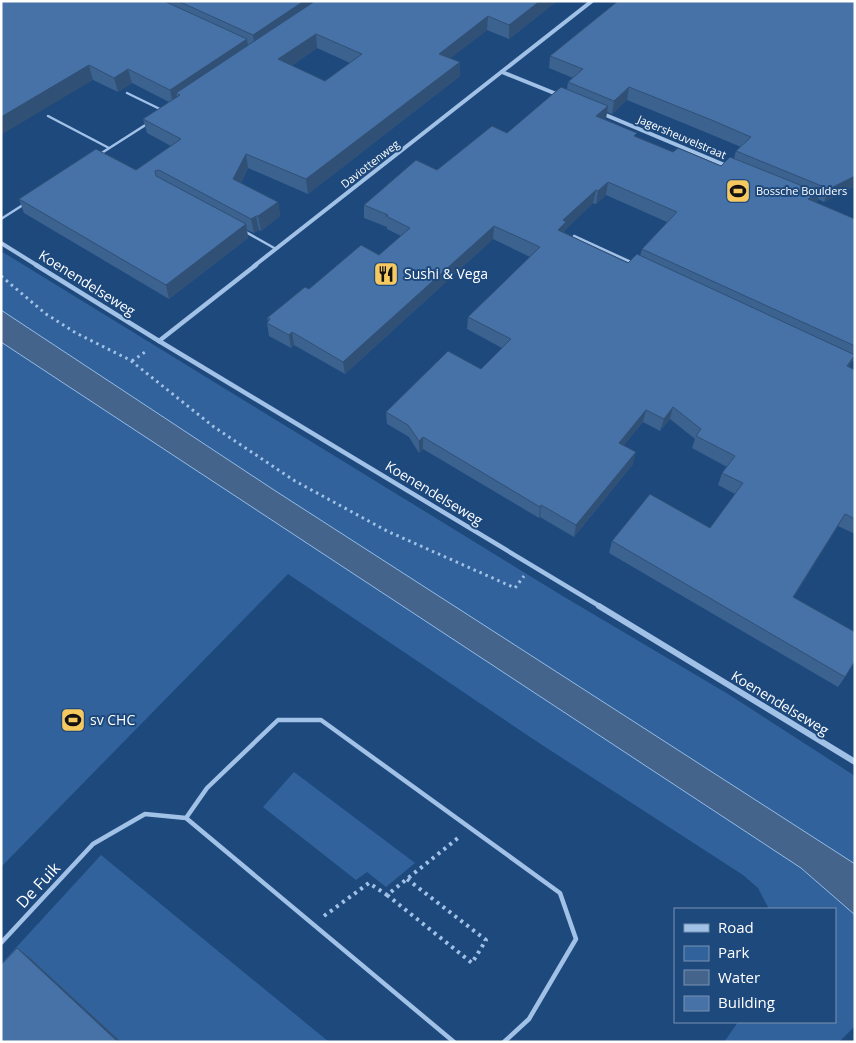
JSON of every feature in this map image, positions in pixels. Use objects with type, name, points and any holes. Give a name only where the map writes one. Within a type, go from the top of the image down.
[{"type":"street","name":"Daviottenweg","points":[[159,341],[592,1]]},
{"type":"street","points":[[502,72],[564,98]]},
{"type":"street","name":"Jagersheuvelstraat","points":[[600,112],[732,168]]},
{"type":"street","name":"Koenendelseweg","points":[[1,243],[159,341],[533,565],[855,762]]},
{"type":"lane","points":[[127,93],[166,112],[160,116]]},
{"type":"lane","points":[[48,116],[109,148]]},
{"type":"lane","points":[[108,159],[100,154],[154,120]]},
{"type":"lane","points":[[1,219],[30,200]]},
{"type":"lane","points":[[236,227],[276,249]]},
{"type":"lane","points":[[574,236],[638,265]]},
{"type":"lane","points":[[454,1042],[186,818],[207,788],[278,720],[321,720],[560,893],[576,939],[529,1019],[504,1042]]},
{"type":"lane","name":"De Fuik","points":[[1,944],[93,844],[145,814],[186,818]]},
{"type":"path","points":[[1,276],[44,314],[76,333],[116,350],[155,378],[199,416],[250,452],[312,492],[345,510],[515,588],[533,565]]},
{"type":"path","points":[[387,895],[470,828]]},
{"type":"path","points":[[314,924],[369,883],[387,895],[472,963],[486,940],[407,879]]},
{"type":"green space","points":[[1,251],[561,595],[728,694],[855,776],[855,864],[274,490],[1,310]]},
{"type":"green space","name":"sv CHC","points":[[1,342],[801,868],[855,915],[855,1026],[839,1042],[724,1042],[737,1023],[836,1023],[836,908],[768,908],[758,888],[743,875],[539,743],[288,574],[1,867]]},
{"type":"green space","points":[[294,772],[415,863],[386,887],[367,872],[356,880],[263,807]]},
{"type":"green space","points":[[101,855],[329,1042],[1,1042],[1,964]]},
{"type":"water","points":[[1,310],[274,490],[855,864],[855,915],[801,868],[1,342]]},
{"type":"building","points":[[1,1],[164,1],[247,39],[170,90],[128,69],[114,78],[89,65],[1,117]]},
{"type":"building","points":[[178,1],[304,1],[253,35]]},
{"type":"building","points":[[315,1],[540,1],[509,25],[488,16],[439,54],[460,62],[306,179],[246,154],[233,179],[278,202],[258,216],[251,219],[159,170],[155,171],[156,176],[246,224],[166,285],[19,199],[96,149],[136,170],[181,139],[143,119],[180,95],[176,93]],"holes":[[[316,34],[362,54],[325,81],[278,59]]]},
{"type":"building","points":[[618,1],[855,1],[855,176],[829,189],[736,151],[751,137],[714,121],[629,87],[614,101],[568,82],[583,69],[550,56]]},
{"type":"building","points":[[561,87],[608,106],[596,116],[637,133],[634,136],[673,152],[678,148],[721,166],[730,157],[820,193],[808,199],[855,219],[855,346],[642,249],[677,212],[608,182],[598,191],[596,190],[563,220],[566,222],[558,230],[628,263],[637,254],[855,355],[847,366],[855,370],[855,519],[845,514],[793,597],[855,632],[855,661],[845,677],[612,541],[650,494],[710,528],[743,483],[722,473],[735,456],[696,436],[701,429],[673,407],[664,419],[646,410],[619,443],[636,452],[576,525],[541,505],[540,507],[423,437],[419,441],[408,425],[386,412],[448,351],[481,369],[511,339],[468,317],[540,247],[494,226],[343,362],[292,332],[289,335],[267,323],[270,319],[267,318],[305,287],[309,289],[361,245],[379,255],[410,228],[386,216],[388,215],[364,205],[416,160],[437,170],[492,126],[507,133]]},
{"type":"building","points":[[17,948],[118,1042],[1,1042],[1,965]]},
{"type":"place","name":"Bossche Boulders","points":[[738,191]]},
{"type":"place","name":"Sushi & Vega","points":[[386,274]]},
{"type":"place","name":"sv CHC","points":[[73,720]]}]
